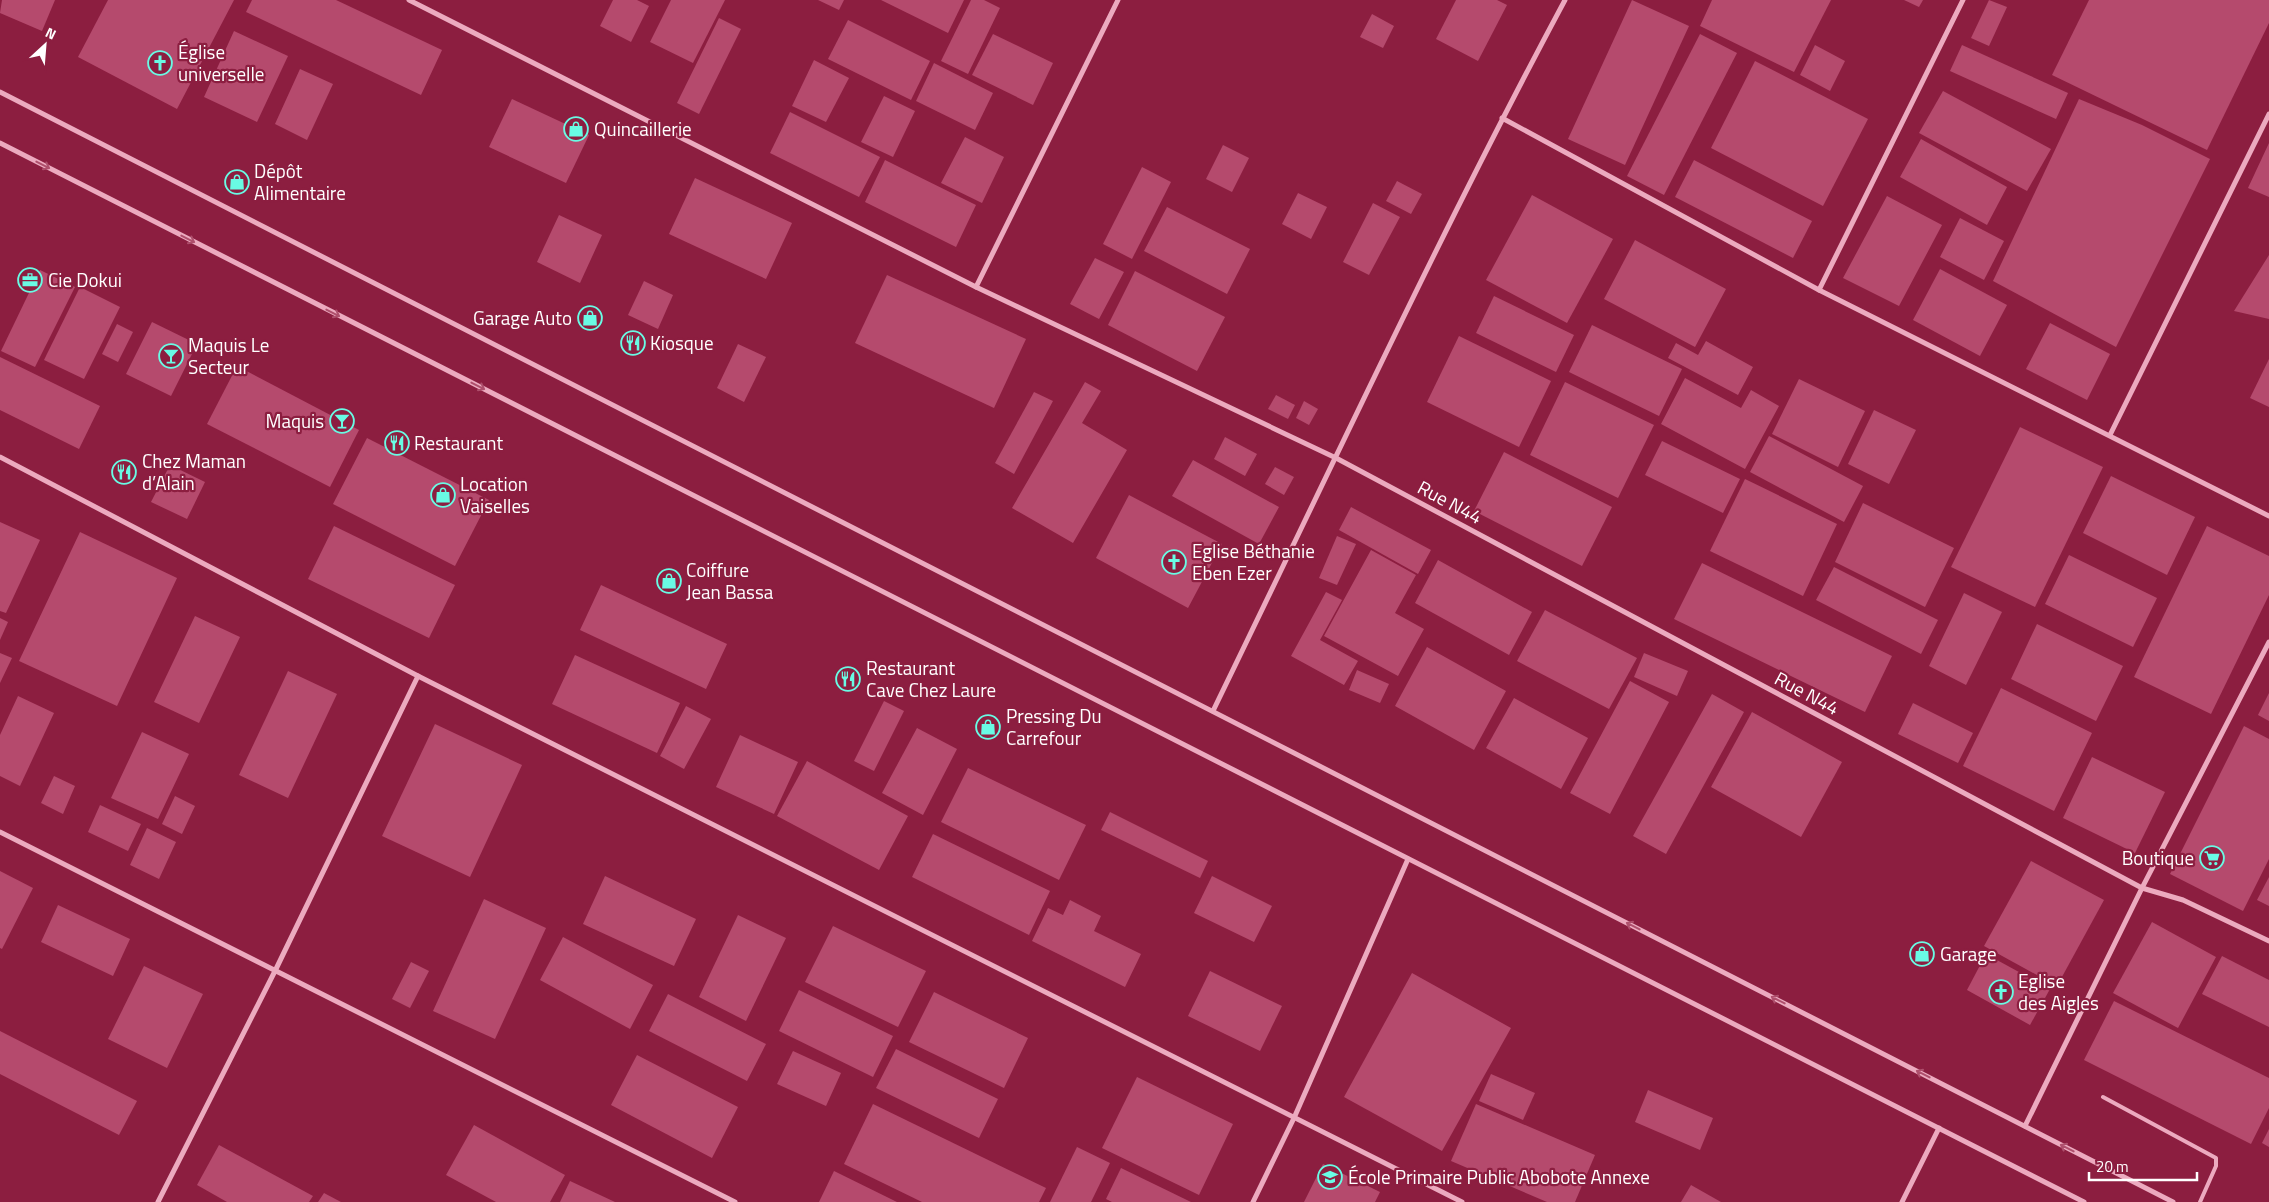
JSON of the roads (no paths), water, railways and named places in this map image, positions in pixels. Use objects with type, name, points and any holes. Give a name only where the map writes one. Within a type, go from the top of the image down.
[{"type":"street","name":"Rue N44","points":[[409,0],[976,287],[1336,458],[2142,888],[2182,900],[2269,941]]},
{"type":"street","points":[[976,287],[1118,0]]},
{"type":"street","points":[[1213,711],[1502,118],[1565,0]]},
{"type":"street","points":[[1819,290],[1963,0]]},
{"type":"street","points":[[0,92],[2173,1202]]},
{"type":"street","points":[[2110,436],[2269,114]]},
{"type":"street","points":[[1502,118],[1819,290],[2269,516]]},
{"type":"street","points":[[0,143],[2084,1202]]},
{"type":"street","points":[[0,457],[418,676],[1462,1202]]},
{"type":"street","points":[[2025,1126],[2142,888],[2269,642]]},
{"type":"street","points":[[158,1202],[276,969],[418,676]]},
{"type":"street","points":[[0,832],[276,969],[735,1202]]},
{"type":"street","points":[[1253,1202],[1294,1118],[1408,858]]},
{"type":"street","points":[[1902,1202],[1938,1128]]},
{"type":"lane","points":[[2104,1097],[2216,1158],[2216,1166],[2200,1202]]},
{"type":"place","name":"Église universelle","points":[[160,63]]},
{"type":"place","name":"Quincaillerie","points":[[576,129]]},
{"type":"place","name":"Dépôt Alimentaire","points":[[237,182]]},
{"type":"place","name":"Cie Dokui","points":[[30,280]]},
{"type":"place","name":"Garage Auto","points":[[590,318]]},
{"type":"place","name":"Kiosque","points":[[633,343]]},
{"type":"place","name":"Maquis Le Secteur","points":[[171,356]]},
{"type":"place","name":"Maquis","points":[[342,421]]},
{"type":"place","name":"Restaurant","points":[[397,443]]},
{"type":"place","name":"Chez Maman d’Alain","points":[[124,472]]},
{"type":"place","name":"Location Vaiselles","points":[[443,495]]},
{"type":"place","name":"Eglise Béthanie Eben Ezer","points":[[1174,562]]},
{"type":"place","name":"Coiffure Jean Bassa","points":[[669,581]]},
{"type":"place","name":"Restaurant Cave Chez Laure","points":[[848,679]]},
{"type":"place","name":"Pressing Du Carrefour","points":[[988,727]]},
{"type":"place","name":"Boutique","points":[[2212,858]]},
{"type":"place","name":"Garage","points":[[1922,954]]},
{"type":"place","name":"Eglise des Aigles","points":[[2001,992]]},
{"type":"place","name":"École Primaire Public Abobote Annexe","points":[[1330,1177]]}]
